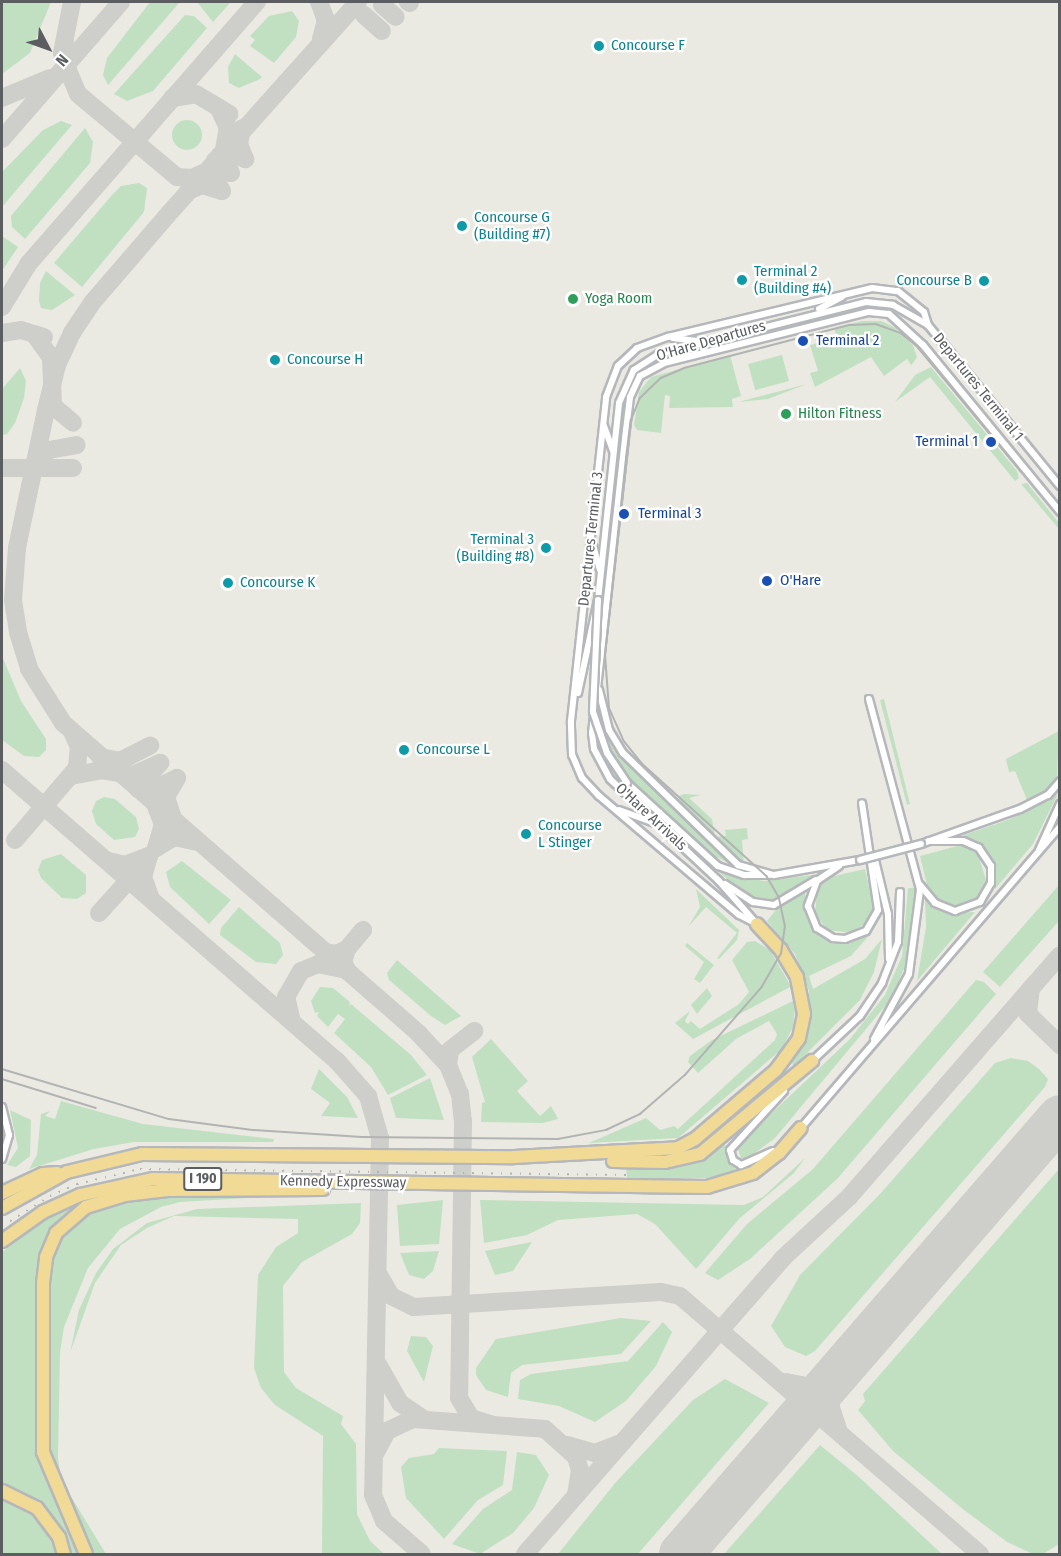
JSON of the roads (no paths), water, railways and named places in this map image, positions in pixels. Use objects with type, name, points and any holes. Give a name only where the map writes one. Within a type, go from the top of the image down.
[{"type":"highway","points":[[546,1156],[678,1148],[695,1139],[783,1063],[799,1038],[804,1014],[802,996],[786,958],[757,924]]},
{"type":"highway","points":[[546,1156],[665,1162],[691,1158],[716,1145],[812,1061]]},
{"type":"highway","name":"Kennedy Expressway","points":[[2,1240],[67,1200],[133,1181],[194,1178],[420,1184],[699,1187],[724,1184],[753,1173],[779,1153],[801,1128]]},
{"type":"highway","name":"Kennedy Expressway","points":[[2,1208],[67,1172],[108,1160],[170,1153],[546,1156]]},
{"type":"highway","points":[[2,1193],[43,1174],[67,1172]]},
{"type":"highway","points":[[86,1554],[43,1452],[43,1283],[46,1257],[61,1227],[97,1202],[157,1191],[420,1184]]},
{"type":"highway","points":[[2,1491],[37,1508],[59,1537],[64,1554]]},
{"type":"street","name":"Departures Terminal 1","points":[[850,292],[872,288],[898,291],[920,306],[928,325],[1059,486]]},
{"type":"street","points":[[811,314],[850,292]]},
{"type":"street","points":[[668,338],[850,292]]},
{"type":"street","name":"O'Hare Departures","points":[[571,721],[598,600],[619,403],[634,370],[659,354],[702,342],[811,314],[880,302],[928,325]]},
{"type":"street","name":"O'Hare Arrivals","points":[[757,924],[719,880],[610,779],[597,761],[592,733],[630,397],[640,376],[664,363],[869,312],[889,314],[923,345],[1059,512]]},
{"type":"street","points":[[668,338],[702,342]]},
{"type":"street","name":"Departures Terminal 3","points":[[571,721],[607,387],[622,360],[637,348],[668,338]]},
{"type":"street","points":[[603,423],[614,453]]},
{"type":"street","points":[[591,539],[601,572]]},
{"type":"street","points":[[598,600],[593,712],[607,753],[627,783],[718,866],[744,875],[774,875],[848,863],[921,844],[1020,809],[1048,795],[1059,781]]},
{"type":"street","points":[[598,690],[609,730],[623,753],[726,857],[738,865],[774,875]]},
{"type":"street","points":[[863,1058],[909,974],[915,951],[920,885],[869,699]]},
{"type":"street","points":[[571,721],[571,748],[577,769],[613,808],[738,915],[757,924]]},
{"type":"street","points":[[862,802],[891,936],[882,983]]},
{"type":"street","points":[[1035,859],[1059,804]]},
{"type":"street","points":[[613,808],[659,825]]},
{"type":"street","points":[[900,892],[898,942],[882,983],[860,1016],[812,1061],[734,1142],[731,1158],[741,1165],[754,1162],[801,1128],[1035,859],[1059,828]]},
{"type":"street","points":[[823,875],[809,900],[810,915],[817,928],[839,939],[866,931],[879,904],[868,833]]},
{"type":"street","points":[[920,885],[935,903],[955,911],[980,902],[991,883],[991,866],[978,848],[963,841],[929,841]]},
{"type":"street","points":[[719,880],[753,902],[774,905],[823,875],[848,863]]},
{"type":"street","points":[[2,1107],[8,1126],[2,1160]]},
{"type":"tram line","points":[[2,1069],[169,1119],[254,1130],[362,1137],[558,1139],[606,1130],[640,1114],[685,1075],[761,988],[781,954],[785,927],[779,898],[767,877],[642,764],[624,742],[609,709],[605,655],[631,420],[640,398],[661,378],[684,368],[849,325],[876,324],[901,333],[916,345],[1021,471]]},
{"type":"tram line","points":[[2,1079],[96,1108]]},
{"type":"railway","points":[[2,1226],[50,1196],[77,1184],[140,1169],[627,1175]]},
{"type":"place","name":"Concourse F","points":[[599,46]]},
{"type":"place","name":"Concourse G (Building #7)","points":[[462,226]]},
{"type":"place","name":"Terminal 2 (Building #4)","points":[[742,280]]},
{"type":"place","name":"Concourse B","points":[[984,281]]},
{"type":"place","name":"Yoga Room","points":[[573,299]]},
{"type":"place","name":"Terminal 2","points":[[803,341]]},
{"type":"place","name":"Concourse H","points":[[275,360]]},
{"type":"place","name":"Hilton Fitness","points":[[786,414]]},
{"type":"place","name":"Terminal 1","points":[[991,442]]},
{"type":"place","name":"Terminal 3","points":[[624,514]]},
{"type":"place","name":"Terminal 3 (Building #8)","points":[[546,548]]},
{"type":"place","name":"O'Hare","points":[[767,581]]},
{"type":"place","name":"Concourse K","points":[[228,583]]},
{"type":"place","name":"Concourse L","points":[[404,750]]},
{"type":"place","name":"Concourse L Stinger","points":[[526,834]]}]
